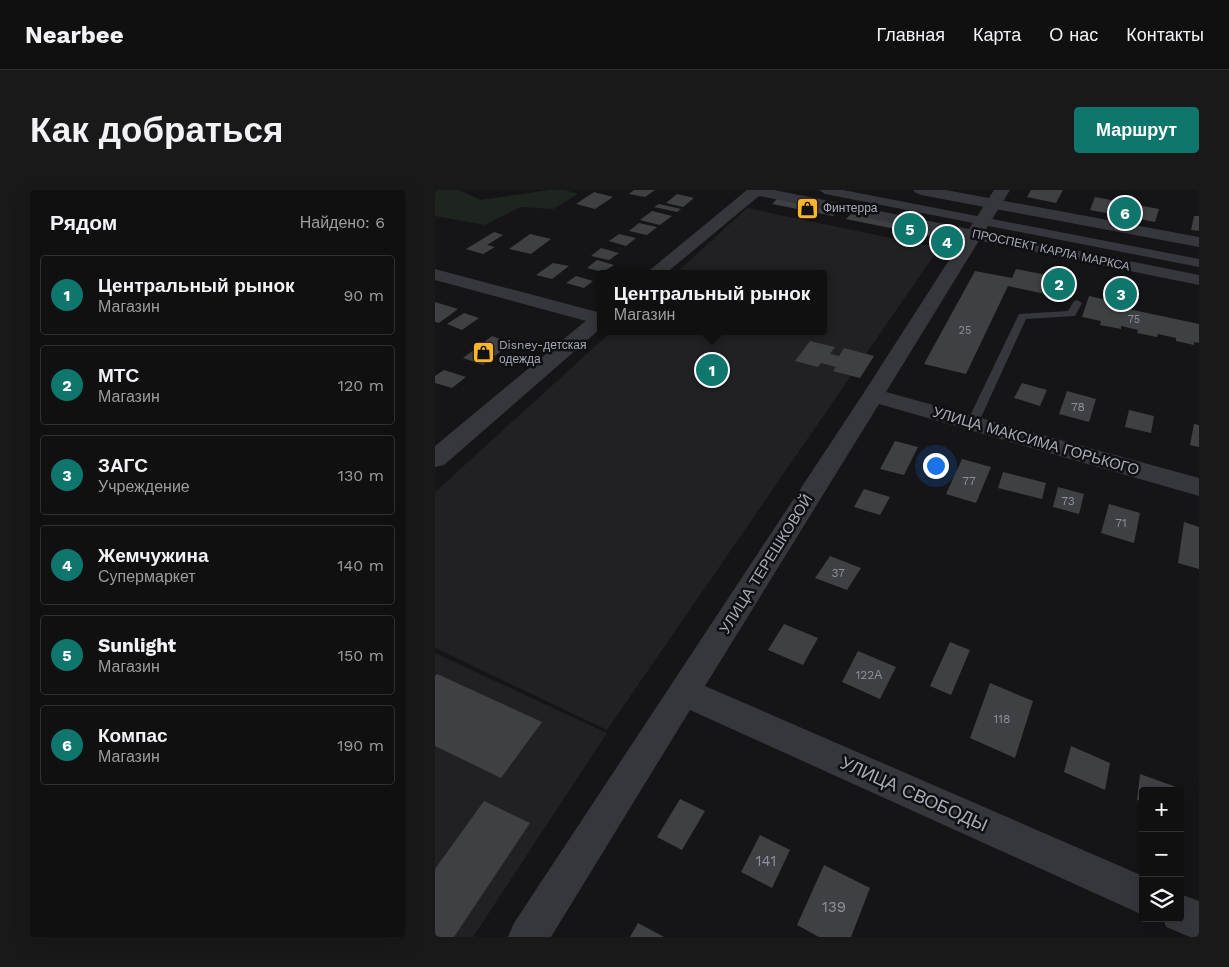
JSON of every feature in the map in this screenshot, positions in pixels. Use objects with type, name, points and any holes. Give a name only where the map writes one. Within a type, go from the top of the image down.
[{"type":"street","name":"ПРОСПЕКТ КАРЛА МАРКСА","points":[[755,190],[988,212],[1199,263]]},
{"type":"street","points":[[659,270],[755,190]]},
{"type":"street","name":"ПРОСПЕКТ КАРЛА МАРКСА","points":[[825,190],[1199,242]]},
{"type":"street","name":"ПРОСПЕКТ КАРЛА МАРКСА","points":[[921,190],[1199,280]]},
{"type":"street","name":"УЛИЦА ТЕРЕШКОВОЙ","points":[[528,937],[988,212]]},
{"type":"street","points":[[435,274],[597,317]]},
{"type":"street","points":[[435,459],[597,321]]},
{"type":"street","name":"УЛИЦА МАКСИМА ГОРЬКОГО","points":[[873,395],[1199,486]]},
{"type":"street","name":"УЛИЦА СВОБОДЫ","points":[[685,692],[1139,894]]},
{"type":"street","points":[[1184,915],[1199,921]]},
{"type":"lane","points":[[972,424],[1021,316],[1072,314],[1077,303]]},
{"type":"shaded area","points":[[435,190],[459,190],[481,200],[549,190],[565,190],[578,194],[553,209],[520,207],[485,225],[435,216]]},
{"type":"shaded area","points":[[747,208],[939,248],[607,730],[435,648],[435,492],[608,335],[827,335],[827,270],[679,270]]},
{"type":"shaded area","points":[[435,653],[607,733],[473,937],[435,937]]},
{"type":"building","points":[[634,190],[655,190],[645,197],[629,194]]},
{"type":"building","points":[[1031,190],[1063,190],[1056,203],[1027,197]]},
{"type":"building","points":[[594,192],[613,197],[595,209],[576,204]]},
{"type":"building","points":[[677,194],[694,198],[683,207],[666,203]]},
{"type":"building","points":[[1095,197],[1159,209],[1155,222],[1090,210]]},
{"type":"building","points":[[777,199],[838,211],[833,216],[772,204]]},
{"type":"building","points":[[659,204],[681,209],[677,212],[654,207]]},
{"type":"building","points":[[652,211],[672,216],[660,225],[640,220]]},
{"type":"building","points":[[851,214],[932,230],[929,236],[846,219]]},
{"type":"building","points":[[1194,216],[1199,216],[1199,231],[1191,230]]},
{"type":"building","points":[[639,223],[657,227],[647,235],[629,231]]},
{"type":"building","points":[[494,232],[503,235],[487,245],[495,247],[483,254],[466,249]]},
{"type":"building","points":[[530,234],[551,239],[531,254],[509,249]]},
{"type":"building","points":[[619,234],[636,238],[626,246],[609,241]]},
{"type":"building","points":[[601,248],[619,253],[609,260],[591,256]]},
{"type":"building","points":[[597,260],[614,265],[606,270],[587,268]]},
{"type":"building","points":[[553,263],[569,266],[552,279],[536,275]]},
{"type":"building","points":[[1016,269],[1062,278],[1055,296],[1008,286],[966,374],[924,364],[975,271],[1012,278]]},
{"type":"building","points":[[576,276],[593,281],[584,288],[566,283]]},
{"type":"building","points":[[1089,296],[1121,303],[1119,307],[1199,324],[1199,343],[1194,342],[1194,345],[1158,334],[1157,337],[1137,333],[1138,330],[1121,326],[1121,329],[1100,325],[1101,321],[1082,317]]},
{"type":"building","points":[[435,302],[458,309],[439,323],[435,322]]},
{"type":"building","points":[[464,313],[479,318],[462,330],[447,324]]},
{"type":"building","points":[[492,336],[512,343],[483,365],[463,358]]},
{"type":"building","points":[[810,341],[835,347],[830,354],[839,356],[844,348],[874,356],[860,378],[833,371],[836,367],[821,363],[818,367],[795,361]]},
{"type":"building","points":[[444,370],[466,377],[452,388],[435,383],[435,376]]},
{"type":"building","points":[[1022,383],[1047,390],[1040,406],[1014,398]]},
{"type":"building","points":[[1067,391],[1096,399],[1089,422],[1059,414]]},
{"type":"building","points":[[1129,410],[1154,416],[1151,433],[1125,427]]},
{"type":"building","points":[[1194,424],[1199,425],[1199,447],[1190,445]]},
{"type":"building","points":[[895,441],[918,447],[904,475],[880,469]]},
{"type":"building","points":[[962,459],[991,467],[976,503],[946,494]]},
{"type":"building","points":[[1003,472],[1046,483],[1042,499],[998,488]]},
{"type":"building","points":[[1058,487],[1084,494],[1079,514],[1053,507]]},
{"type":"building","points":[[864,489],[890,497],[880,515],[854,507]]},
{"type":"building","points":[[1109,504],[1140,513],[1134,543],[1101,533]]},
{"type":"building","points":[[1184,522],[1199,527],[1199,569],[1178,563]]},
{"type":"building","points":[[830,556],[861,568],[847,590],[815,578]]},
{"type":"building","points":[[784,624],[818,638],[803,665],[768,650]]},
{"type":"building","points":[[950,642],[970,650],[951,695],[930,686]]},
{"type":"building","points":[[858,651],[896,667],[880,699],[842,682]]},
{"type":"building","points":[[437,674],[542,722],[501,778],[435,746],[435,676]]},
{"type":"building","points":[[990,683],[1033,701],[1015,758],[970,738]]},
{"type":"building","points":[[1071,746],[1110,763],[1105,790],[1064,772]]},
{"type":"building","points":[[1140,774],[1176,787],[1139,787],[1139,801],[1137,800]]},
{"type":"building","points":[[680,799],[705,811],[682,850],[657,837]]},
{"type":"building","points":[[484,801],[530,823],[454,937],[435,937],[435,869]]},
{"type":"building","points":[[760,835],[790,850],[772,888],[741,872]]},
{"type":"building","points":[[824,865],[870,888],[851,937],[819,937],[797,925]]},
{"type":"building","points":[[638,923],[664,937],[630,937]]},
{"type":"place","name":"Финтерра","points":[[807,208]]},
{"type":"place","name":"Компас","points":[[1125,213]]},
{"type":"place","name":"Sunlight","points":[[910,229]]},
{"type":"place","name":"Жемчужина","points":[[947,242]]},
{"type":"place","name":"МТС","points":[[1059,284]]},
{"type":"place","name":"ЗАГС","points":[[1121,294]]},
{"type":"place","name":"Disney-детская одежда","points":[[483,352]]},
{"type":"place","name":"Центральный рынок","points":[[712,370]]}]
